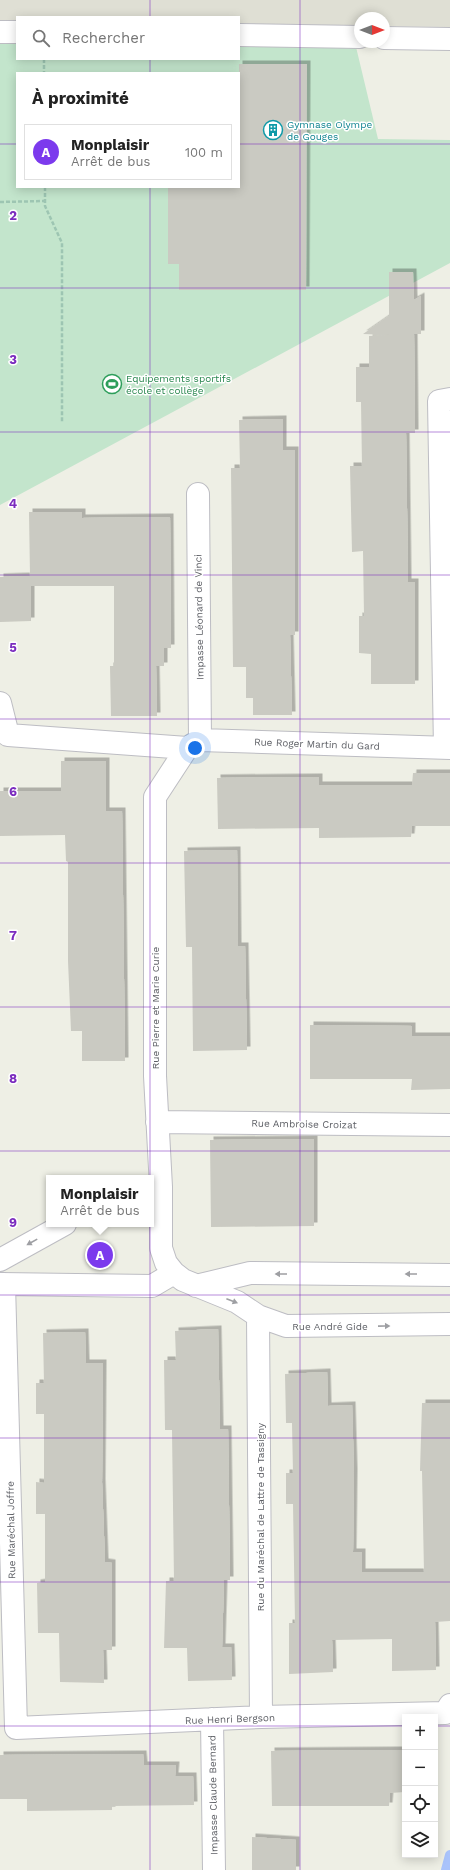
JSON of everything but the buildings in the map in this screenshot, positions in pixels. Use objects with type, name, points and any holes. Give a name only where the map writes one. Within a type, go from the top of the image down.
[{"type":"street","points":[[0,32],[16,32]]},
{"type":"street","points":[[240,35],[354,37]]},
{"type":"street","points":[[390,38],[450,38]]},
{"type":"street","points":[[447,748],[447,672],[439,401],[450,399]]},
{"type":"street","name":"Impasse Léonard de Vinci","points":[[194,744],[198,494]]},
{"type":"street","name":"Rue Roger Martin du Gard","points":[[0,703],[8,735],[194,744],[447,748]]},
{"type":"street","name":"Rue Pierre et Marie Curie","points":[[174,1272],[166,1263],[162,1248],[156,1187],[156,797],[194,744]]},
{"type":"street","name":"Rue Ambroise Croizat","points":[[157,1122],[450,1125]]},
{"type":"street","points":[[0,1260],[60,1227]]},
{"type":"street","points":[[2,1284],[152,1286],[174,1272]]},
{"type":"street","name":"Rue André Gide","points":[[174,1272],[183,1280],[237,1302],[258,1316],[286,1326],[450,1324]]},
{"type":"street","points":[[196,1286],[250,1273],[450,1275]]},
{"type":"street","name":"Rue Maréchal Joffre","points":[[2,1284],[16,1728]]},
{"type":"street","name":"Rue du Maréchal de Lattre de Tassigny","points":[[258,1316],[261,1717]]},
{"type":"street","name":"Rue Henri Bergson","points":[[16,1728],[448,1709]]},
{"type":"street","name":"Impasse Claude Bernard","points":[[212,1719],[214,1870]]},
{"type":"path","points":[[44,60],[44,72]]},
{"type":"path","points":[[45,188],[45,206],[62,242],[62,422]]},
{"type":"path","points":[[0,202],[45,201]]},
{"type":"shaded area","points":[[0,0],[450,0],[450,27],[390,26],[390,12],[354,12],[354,26],[240,25],[240,16],[16,16],[16,24],[0,23]]},
{"type":"green space","name":"Equipements sportifs école et collège","points":[[0,23],[16,24],[16,60],[240,60],[240,25],[351,26],[354,39],[354,48],[356,48],[378,139],[450,140],[450,263],[0,505]]},
{"type":"waterway","points":[[446,1870],[450,1855]]},
{"type":"place","name":"Gymnase Olympe de Gouges","points":[[273,130]]},
{"type":"place","name":"Equipements sportifs école et collège","points":[[112,384]]},
{"type":"place","name":"Monplaisir","points":[[100,1255]]}]
